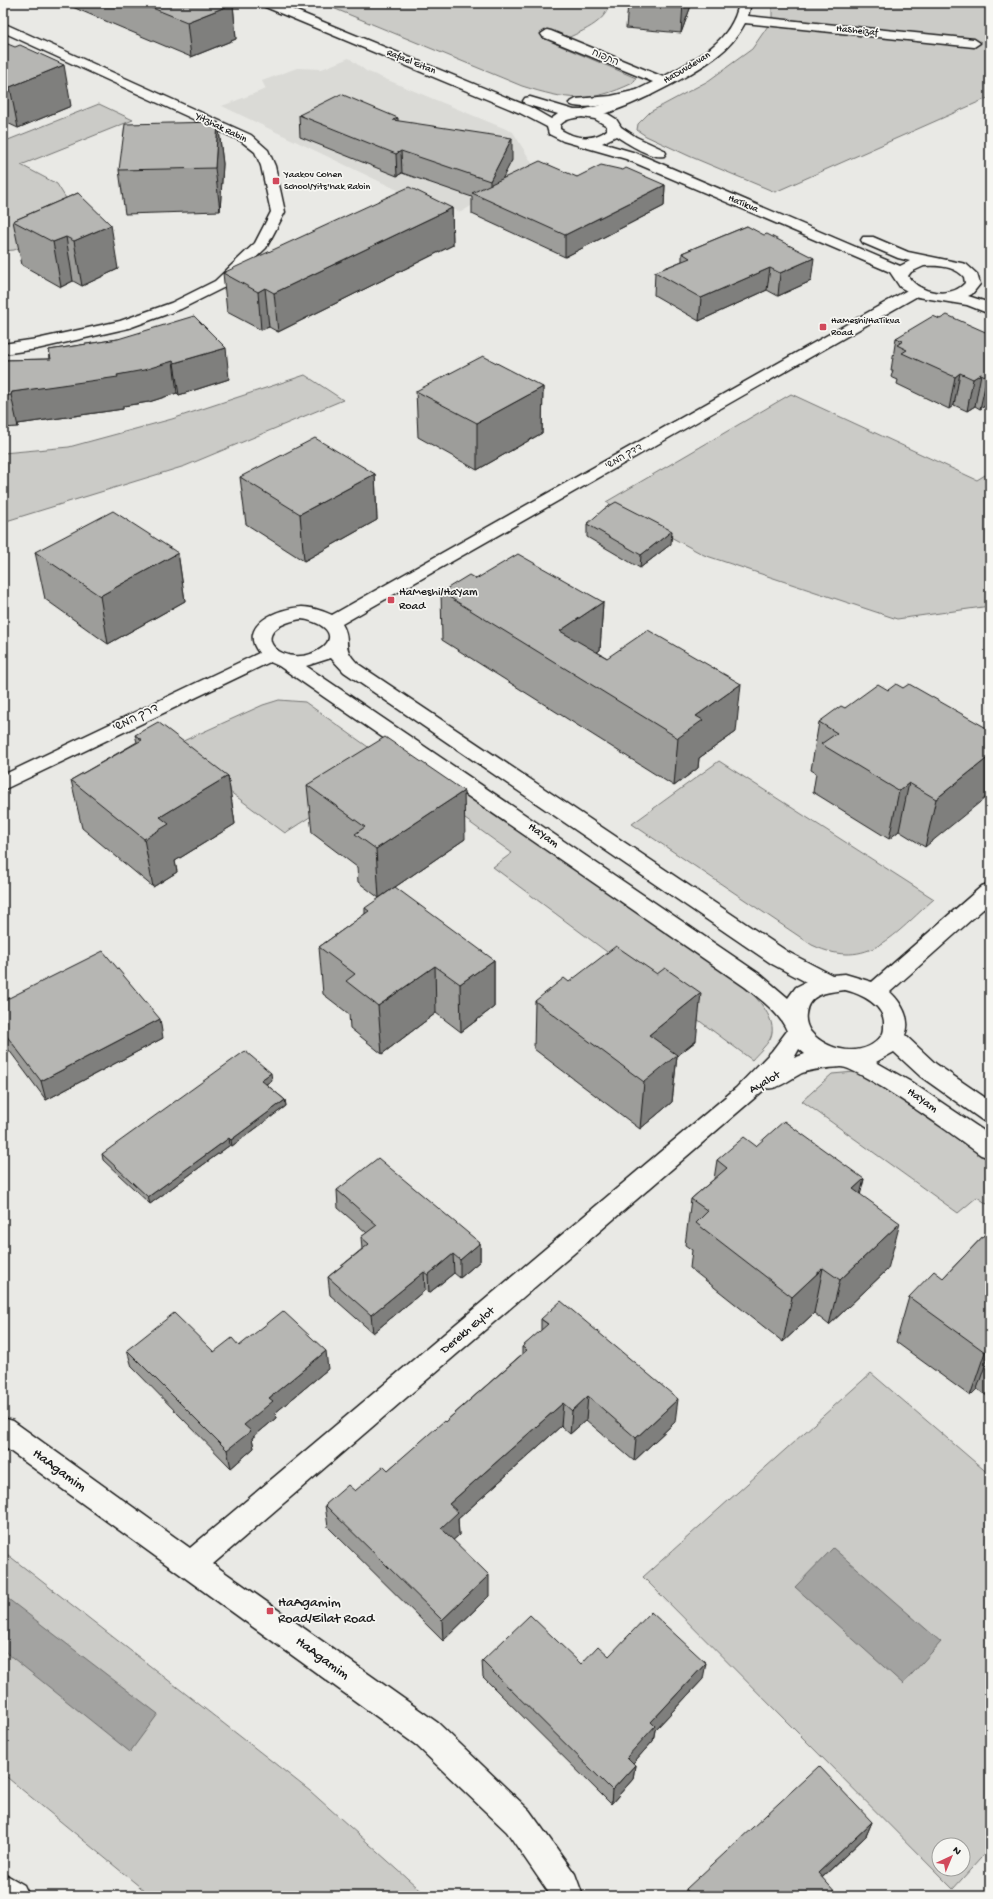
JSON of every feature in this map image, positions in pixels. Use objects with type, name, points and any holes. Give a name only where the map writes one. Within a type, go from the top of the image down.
[{"type":"street","name":"Rafael Eitan","points":[[267,3],[531,112],[553,125],[554,131],[559,135],[580,141]]},
{"type":"street","name":"Rafael Eitan","points":[[294,3],[519,97],[573,114]]},
{"type":"street","name":"HaDuvdevan","points":[[587,114],[607,110],[648,91],[704,59],[720,48],[733,33],[740,19],[745,3]]},
{"type":"street","name":"HaSheizaf","points":[[740,19],[974,43]]},
{"type":"street","name":"Yitzhak Rabin","points":[[3,27],[246,138],[261,150],[266,160],[278,212],[261,245],[220,284],[182,303],[124,325],[37,344],[3,349]]},
{"type":"street","name":"התפוח","points":[[547,34],[663,82]]},
{"type":"street","points":[[519,97],[578,103],[612,100],[648,91]]},
{"type":"street","name":"HaDuvdevan","points":[[580,141],[603,138],[610,135],[614,127],[630,107],[648,91]]},
{"type":"street","points":[[553,125],[561,117],[573,114],[587,114],[604,117],[631,140],[670,157]]},
{"type":"street","name":"HaTikva","points":[[580,141],[631,156],[886,264],[895,269],[906,284],[916,292]]},
{"type":"street","points":[[852,234],[903,255],[931,262],[958,266],[969,273],[973,281],[987,290]]},
{"type":"street","points":[[901,276],[905,269],[912,265],[931,262]]},
{"type":"street","points":[[949,296],[967,291],[972,286],[973,281]]},
{"type":"street","points":[[916,292],[932,296],[949,296],[972,301],[990,309]]},
{"type":"street","name":"דדך המשי","points":[[331,623],[916,292]]},
{"type":"street","points":[[336,644],[325,654],[315,659],[303,662],[278,658],[261,645],[261,634],[265,627],[278,618],[295,614],[318,616],[331,623],[338,633],[336,644],[340,657],[351,668],[780,958],[804,972],[829,983],[852,984],[874,992],[886,1002],[893,1014],[895,1025],[893,1037],[880,1052],[867,1057],[847,1059],[828,1055],[812,1048],[795,1026],[794,1009],[799,998],[809,990],[829,983]]},
{"type":"street","name":"דרך המשי","points":[[3,783],[278,658]]},
{"type":"street","name":"HaYam","points":[[278,658],[753,981],[775,999],[795,1026]]},
{"type":"street","points":[[874,992],[990,891]]},
{"type":"street","name":"Ayalot","points":[[744,1095],[791,1046],[795,1026]]},
{"type":"street","points":[[893,1037],[928,1070],[990,1113]]},
{"type":"street","name":"HaYam","points":[[847,1059],[903,1088],[990,1148]]},
{"type":"street","name":"Ayalot","points":[[744,1095],[796,1065],[813,1061],[847,1059]]},
{"type":"street","name":"Derekh Eylot","points":[[191,1565],[744,1095]]},
{"type":"street","name":"HaAgamim","points":[[3,1430],[427,1734],[518,1821],[564,1885],[567,1896]]},
{"type":"street","points":[[3,1889],[13,1896]]},
{"type":"shaded area","points":[[321,3],[610,3],[602,18],[595,24],[556,44],[636,78],[633,83],[617,90],[590,97],[565,97],[538,91],[522,86]]},
{"type":"shaded area","points":[[772,3],[990,3],[990,97],[775,192],[689,156],[646,136],[637,130],[638,124],[650,112],[708,81],[752,49],[772,20]]},
{"type":"shaded area","points":[[349,58],[366,71],[513,132],[535,168],[461,212],[406,194],[222,106],[266,89],[262,81],[297,68],[322,69]]},
{"type":"shaded area","points":[[99,104],[133,120],[21,165],[57,184],[67,200],[39,240],[14,250],[3,251],[3,142]]},
{"type":"shaded area","points":[[305,375],[343,400],[185,466],[3,522],[3,453],[69,447],[172,419]]},
{"type":"shaded area","points":[[791,394],[977,480],[990,472],[990,606],[897,619],[704,555],[606,502]]},
{"type":"shaded area","points":[[279,700],[305,702],[392,764],[285,833],[170,747],[263,705]]},
{"type":"shaded area","points":[[421,758],[736,978],[755,997],[768,1014],[772,1031],[770,1039],[766,1044],[752,1060],[493,867],[512,853],[400,772]]},
{"type":"shaded area","points":[[719,761],[934,899],[893,936],[880,945],[865,951],[850,954],[832,952],[812,945],[632,824]]},
{"type":"shaded area","points":[[866,1071],[990,1156],[990,1206],[977,1197],[958,1213],[802,1101],[832,1074]]},
{"type":"shaded area","points":[[871,1373],[990,1475],[990,1848],[971,1869],[971,1837],[931,1837],[931,1867],[643,1577]]},
{"type":"shaded area","points":[[833,1548],[941,1642],[903,1684],[795,1587]]},
{"type":"shaded area","points":[[3,1551],[310,1791],[427,1896],[151,1896],[3,1774]]},
{"type":"shaded area","points":[[3,1595],[158,1714],[130,1752],[3,1650]]},
{"type":"shaded area","points":[[941,1877],[964,1877],[953,1889]]},
{"type":"building","points":[[140,3],[230,3],[233,4],[187,22]]},
{"type":"building","points":[[3,42],[15,47],[20,45],[64,65],[10,87],[3,83]]},
{"type":"building","points":[[341,94],[398,118],[393,120],[512,138],[490,181],[401,151],[396,154],[299,115]]},
{"type":"building","points":[[218,122],[215,168],[119,170],[125,124]]},
{"type":"building","points":[[540,161],[577,177],[601,165],[623,170],[626,168],[665,185],[565,235],[472,193]]},
{"type":"building","points":[[409,187],[452,208],[274,293],[265,288],[258,292],[223,273]]},
{"type":"building","points":[[78,193],[111,225],[74,241],[66,237],[53,242],[13,221]]},
{"type":"building","points":[[747,226],[764,235],[767,234],[814,258],[780,273],[770,268],[701,298],[655,272],[690,258],[682,253]]},
{"type":"building","points":[[947,315],[990,334],[990,375],[987,377],[981,374],[973,379],[960,373],[955,377],[902,353],[907,350],[897,345],[903,341],[896,338],[933,316],[940,319]]},
{"type":"building","points":[[194,316],[226,348],[174,363],[173,361],[144,370],[117,375],[118,377],[12,392],[11,395],[3,396],[3,360],[51,359],[49,350],[118,339]]},
{"type":"building","points":[[483,356],[543,387],[477,423],[416,391]]},
{"type":"building","points":[[315,438],[375,474],[300,514],[240,477]]},
{"type":"building","points":[[616,502],[672,531],[641,555],[587,524],[604,509]]},
{"type":"building","points":[[113,511],[178,553],[100,596],[35,552]]},
{"type":"building","points":[[518,554],[603,602],[560,631],[607,658],[648,630],[741,684],[696,716],[703,720],[678,738],[441,592],[469,575],[476,579]]},
{"type":"building","points":[[878,684],[888,690],[896,684],[903,688],[909,684],[990,730],[990,756],[936,799],[909,783],[899,791],[821,744],[837,733],[819,722],[841,706],[845,708]]},
{"type":"building","points":[[158,722],[228,776],[160,817],[169,824],[144,839],[71,780],[142,740],[135,735]]},
{"type":"building","points":[[385,737],[464,791],[376,849],[355,834],[365,827],[307,785]]},
{"type":"building","points":[[395,887],[494,960],[460,984],[435,966],[378,1006],[346,981],[355,974],[319,947],[369,911],[365,908]]},
{"type":"building","points":[[616,946],[657,974],[665,968],[701,993],[649,1035],[677,1055],[644,1082],[535,1001],[564,978],[569,982]]},
{"type":"building","points":[[103,951],[160,1019],[41,1081],[3,1031],[3,1001]]},
{"type":"building","points":[[245,1051],[271,1073],[261,1080],[285,1100],[231,1140],[229,1138],[148,1197],[102,1154]]},
{"type":"building","points":[[784,1121],[864,1179],[853,1189],[900,1223],[840,1280],[823,1268],[792,1297],[696,1223],[708,1211],[691,1199],[727,1168],[717,1160],[744,1137],[756,1146]]},
{"type":"building","points":[[378,1158],[480,1243],[460,1260],[453,1254],[428,1275],[424,1272],[371,1315],[328,1277],[369,1244],[361,1237],[377,1225],[337,1190]]},
{"type":"building","points":[[990,1229],[990,1347],[985,1352],[909,1297],[934,1271],[943,1278]]},
{"type":"building","points":[[561,1301],[678,1399],[636,1438],[588,1396],[572,1411],[563,1403],[449,1504],[458,1512],[441,1528],[489,1575],[442,1620],[325,1505],[348,1485],[355,1491],[384,1466],[388,1470],[444,1421],[445,1422],[527,1350],[522,1347],[548,1324],[541,1319]]},
{"type":"building","points":[[283,1311],[326,1351],[269,1398],[273,1401],[244,1425],[251,1431],[227,1450],[127,1350],[174,1313],[214,1352],[232,1338],[239,1346]]},
{"type":"building","points":[[651,1612],[706,1663],[651,1722],[655,1726],[627,1757],[635,1765],[612,1790],[482,1661],[530,1615],[581,1664],[598,1646],[609,1656]]},
{"type":"building","points":[[819,1766],[872,1822],[818,1873],[838,1896],[692,1896],[686,1889]]},
{"type":"place","name":"Yaakov Cohen School/Yits'hak Rabin","points":[[276,181]]},
{"type":"place","name":"HaMeshi/HaTikva Road","points":[[823,327]]},
{"type":"place","name":"HaMeshi/HaYam Road","points":[[391,600]]},
{"type":"place","name":"HaAgamim Road/Eilat Road","points":[[270,1611]]}]
